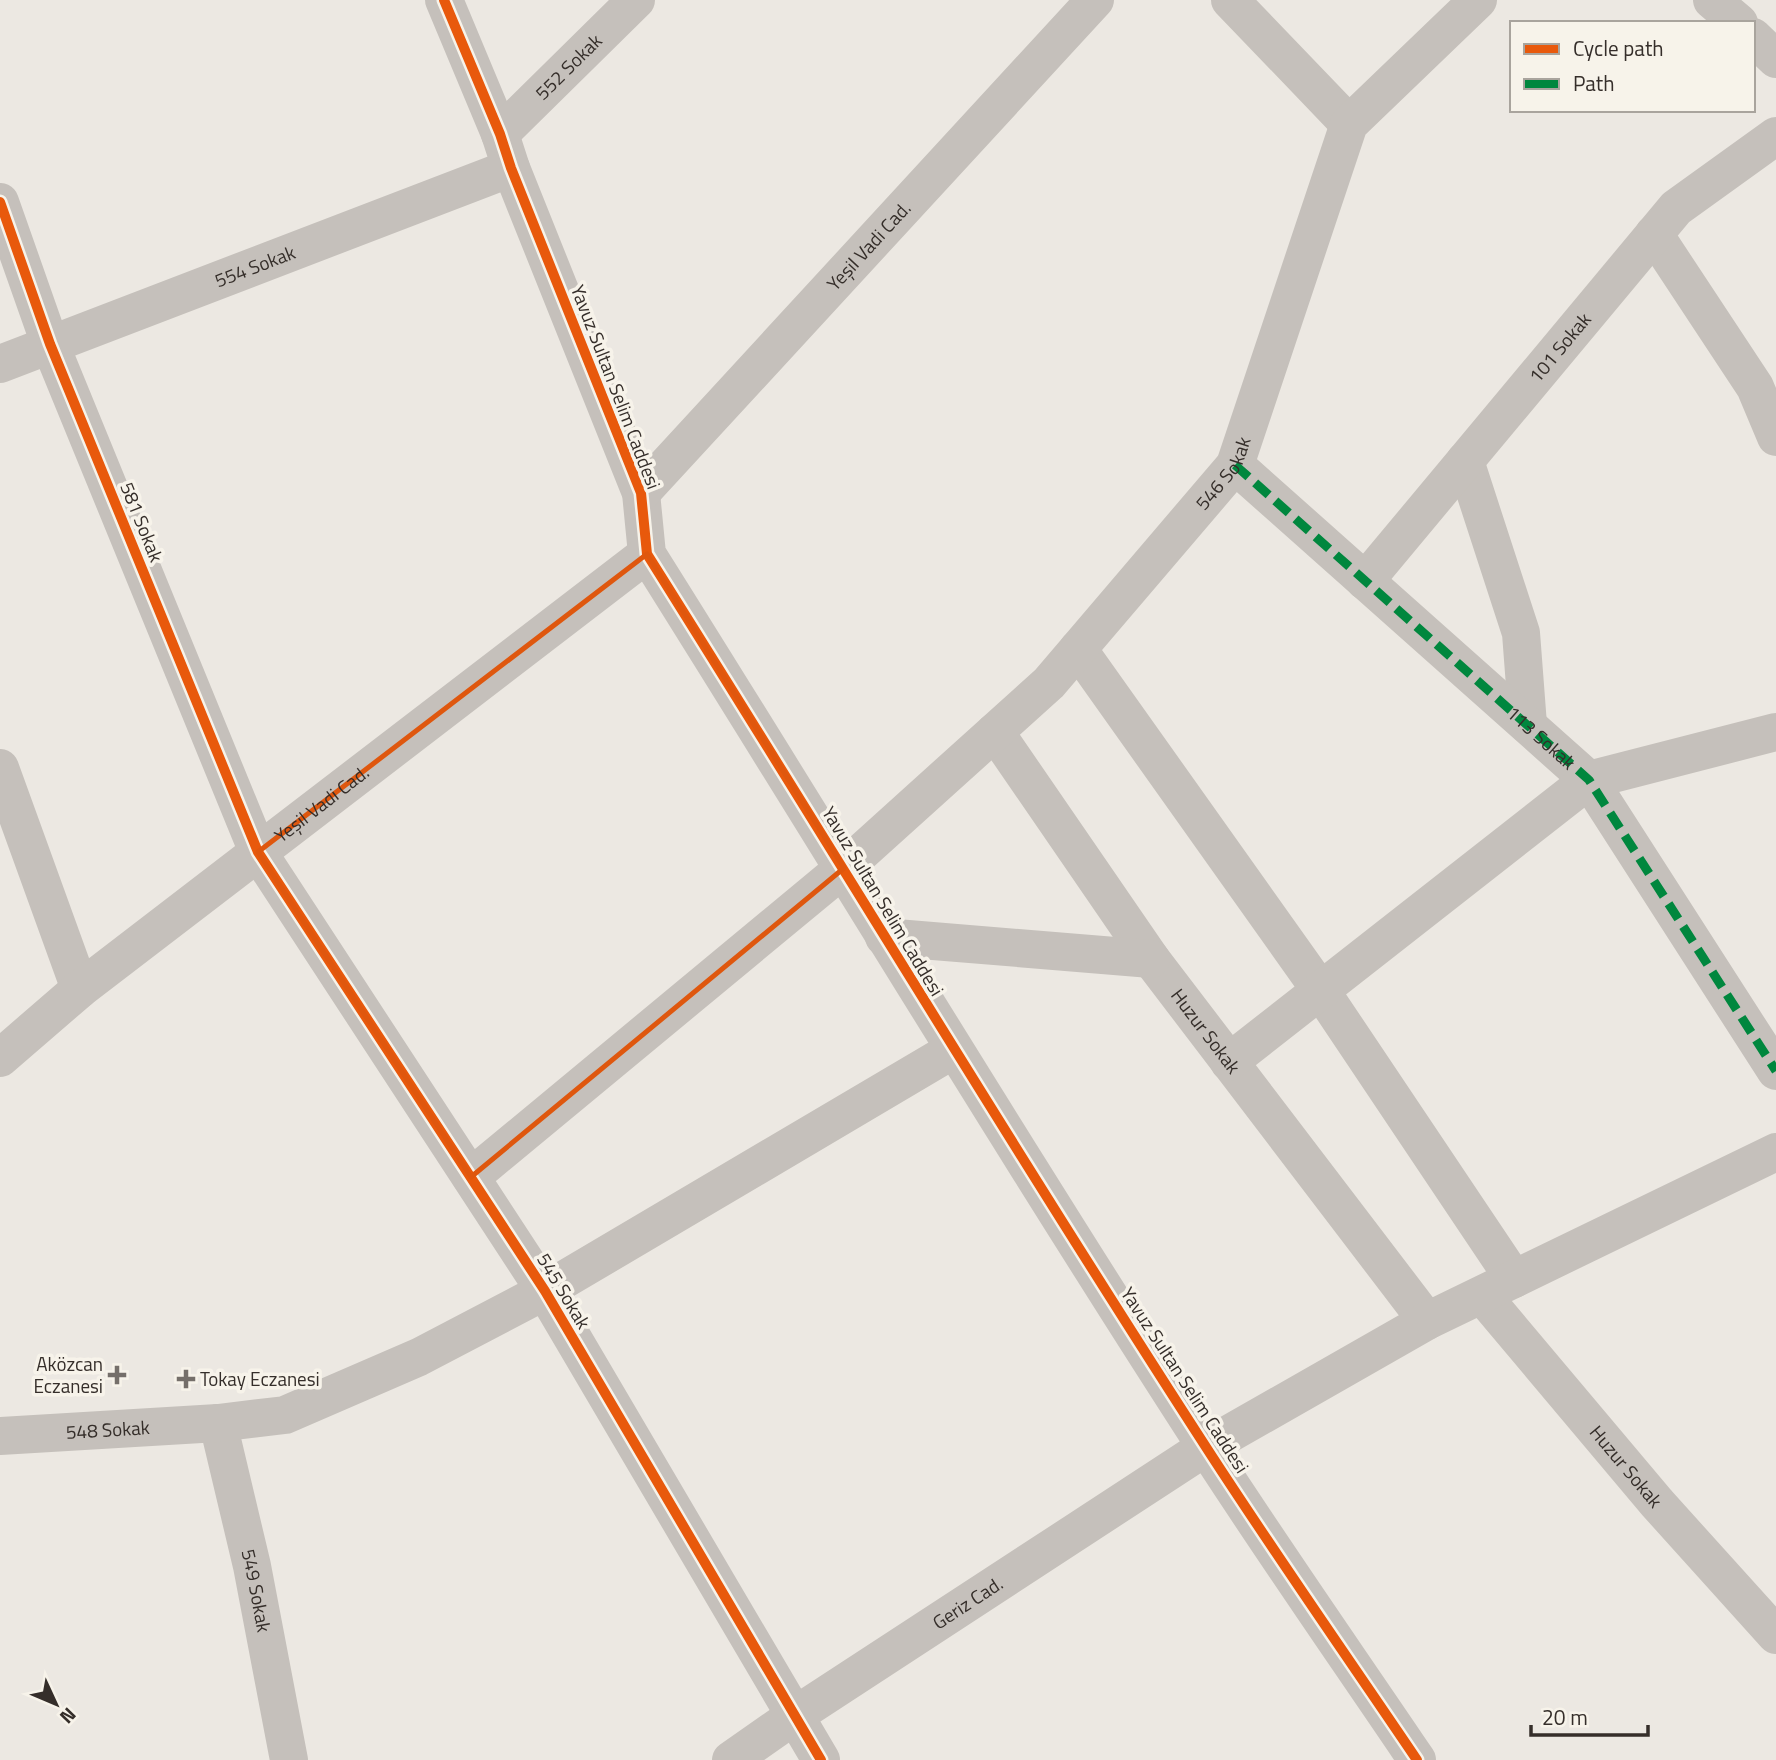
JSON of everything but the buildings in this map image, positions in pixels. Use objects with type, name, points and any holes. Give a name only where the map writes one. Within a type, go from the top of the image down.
[{"type":"street","name":"Yavuz Sultan Selim Caddesi","points":[[444,0],[641,493],[647,554],[844,868],[953,1050],[1206,1447],[1417,1760]]},
{"type":"street","name":"552 Sokak","points":[[505,151],[636,0]]},
{"type":"street","name":"Yeşil Vadi Cad.","points":[[641,493],[1096,0]]},
{"type":"street","points":[[1230,0],[1349,124]]},
{"type":"street","name":"546 Sokak","points":[[471,1177],[844,868],[1049,683],[1235,466],[1349,124],[1478,0]]},
{"type":"street","points":[[1713,0],[1737,21]]},
{"type":"street","points":[[1755,39],[1776,59]]},
{"type":"street","name":"101 Sokak","points":[[1365,581],[1676,208],[1776,136]]},
{"type":"street","name":"554 Sokak","points":[[0,364],[505,151]]},
{"type":"street","name":"581 Sokak","points":[[0,202],[50,344],[258,852]]},
{"type":"street","points":[[1654,234],[1755,387],[1776,437]]},
{"type":"street","points":[[1465,461],[1521,634],[1528,725]]},
{"type":"street","name":"113 Sokak","points":[[1235,466],[1589,780],[1776,1071]]},
{"type":"street","name":"Yeşil Vadi Cad.","points":[[0,1058],[80,989],[647,554]]},
{"type":"street","name":"Huzur Sokak","points":[[1078,649],[1321,991],[1498,1287],[1657,1503],[1776,1635]]},
{"type":"street","name":"Huzur Sokak","points":[[995,732],[1151,959],[1427,1321]]},
{"type":"street","points":[[1229,1062],[1589,780],[1776,732]]},
{"type":"street","points":[[0,768],[80,989]]},
{"type":"street","name":"545 Sokak","points":[[258,852],[545,1291],[821,1760]]},
{"type":"street","points":[[884,937],[1151,959]]},
{"type":"street","name":"548 Sokak","points":[[0,1436],[218,1423],[285,1415],[419,1357],[545,1291],[953,1050]]},
{"type":"street","name":"Geriz Cad.","points":[[731,1760],[1206,1447],[1427,1321],[1776,1152]]},
{"type":"street","name":"549 Sokak","points":[[218,1423],[252,1566],[289,1760]]},
{"type":"highlighted area","points":[[647,554],[844,868],[471,1177],[258,852]]},
{"type":"marked path","points":[[1235,465],[1589,780],[1776,1071]]},
{"type":"cycle path","points":[[444,0],[500,134],[511,168],[641,493],[647,554],[1133,1333],[1256,1524],[1417,1760]]},
{"type":"cycle path","points":[[0,202],[50,344],[258,852],[545,1291],[821,1760]]},
{"type":"place","name":"Aközcan Eczanesi","points":[[117,1375]]},
{"type":"place","name":"Tokay Eczanesi","points":[[186,1379]]}]
